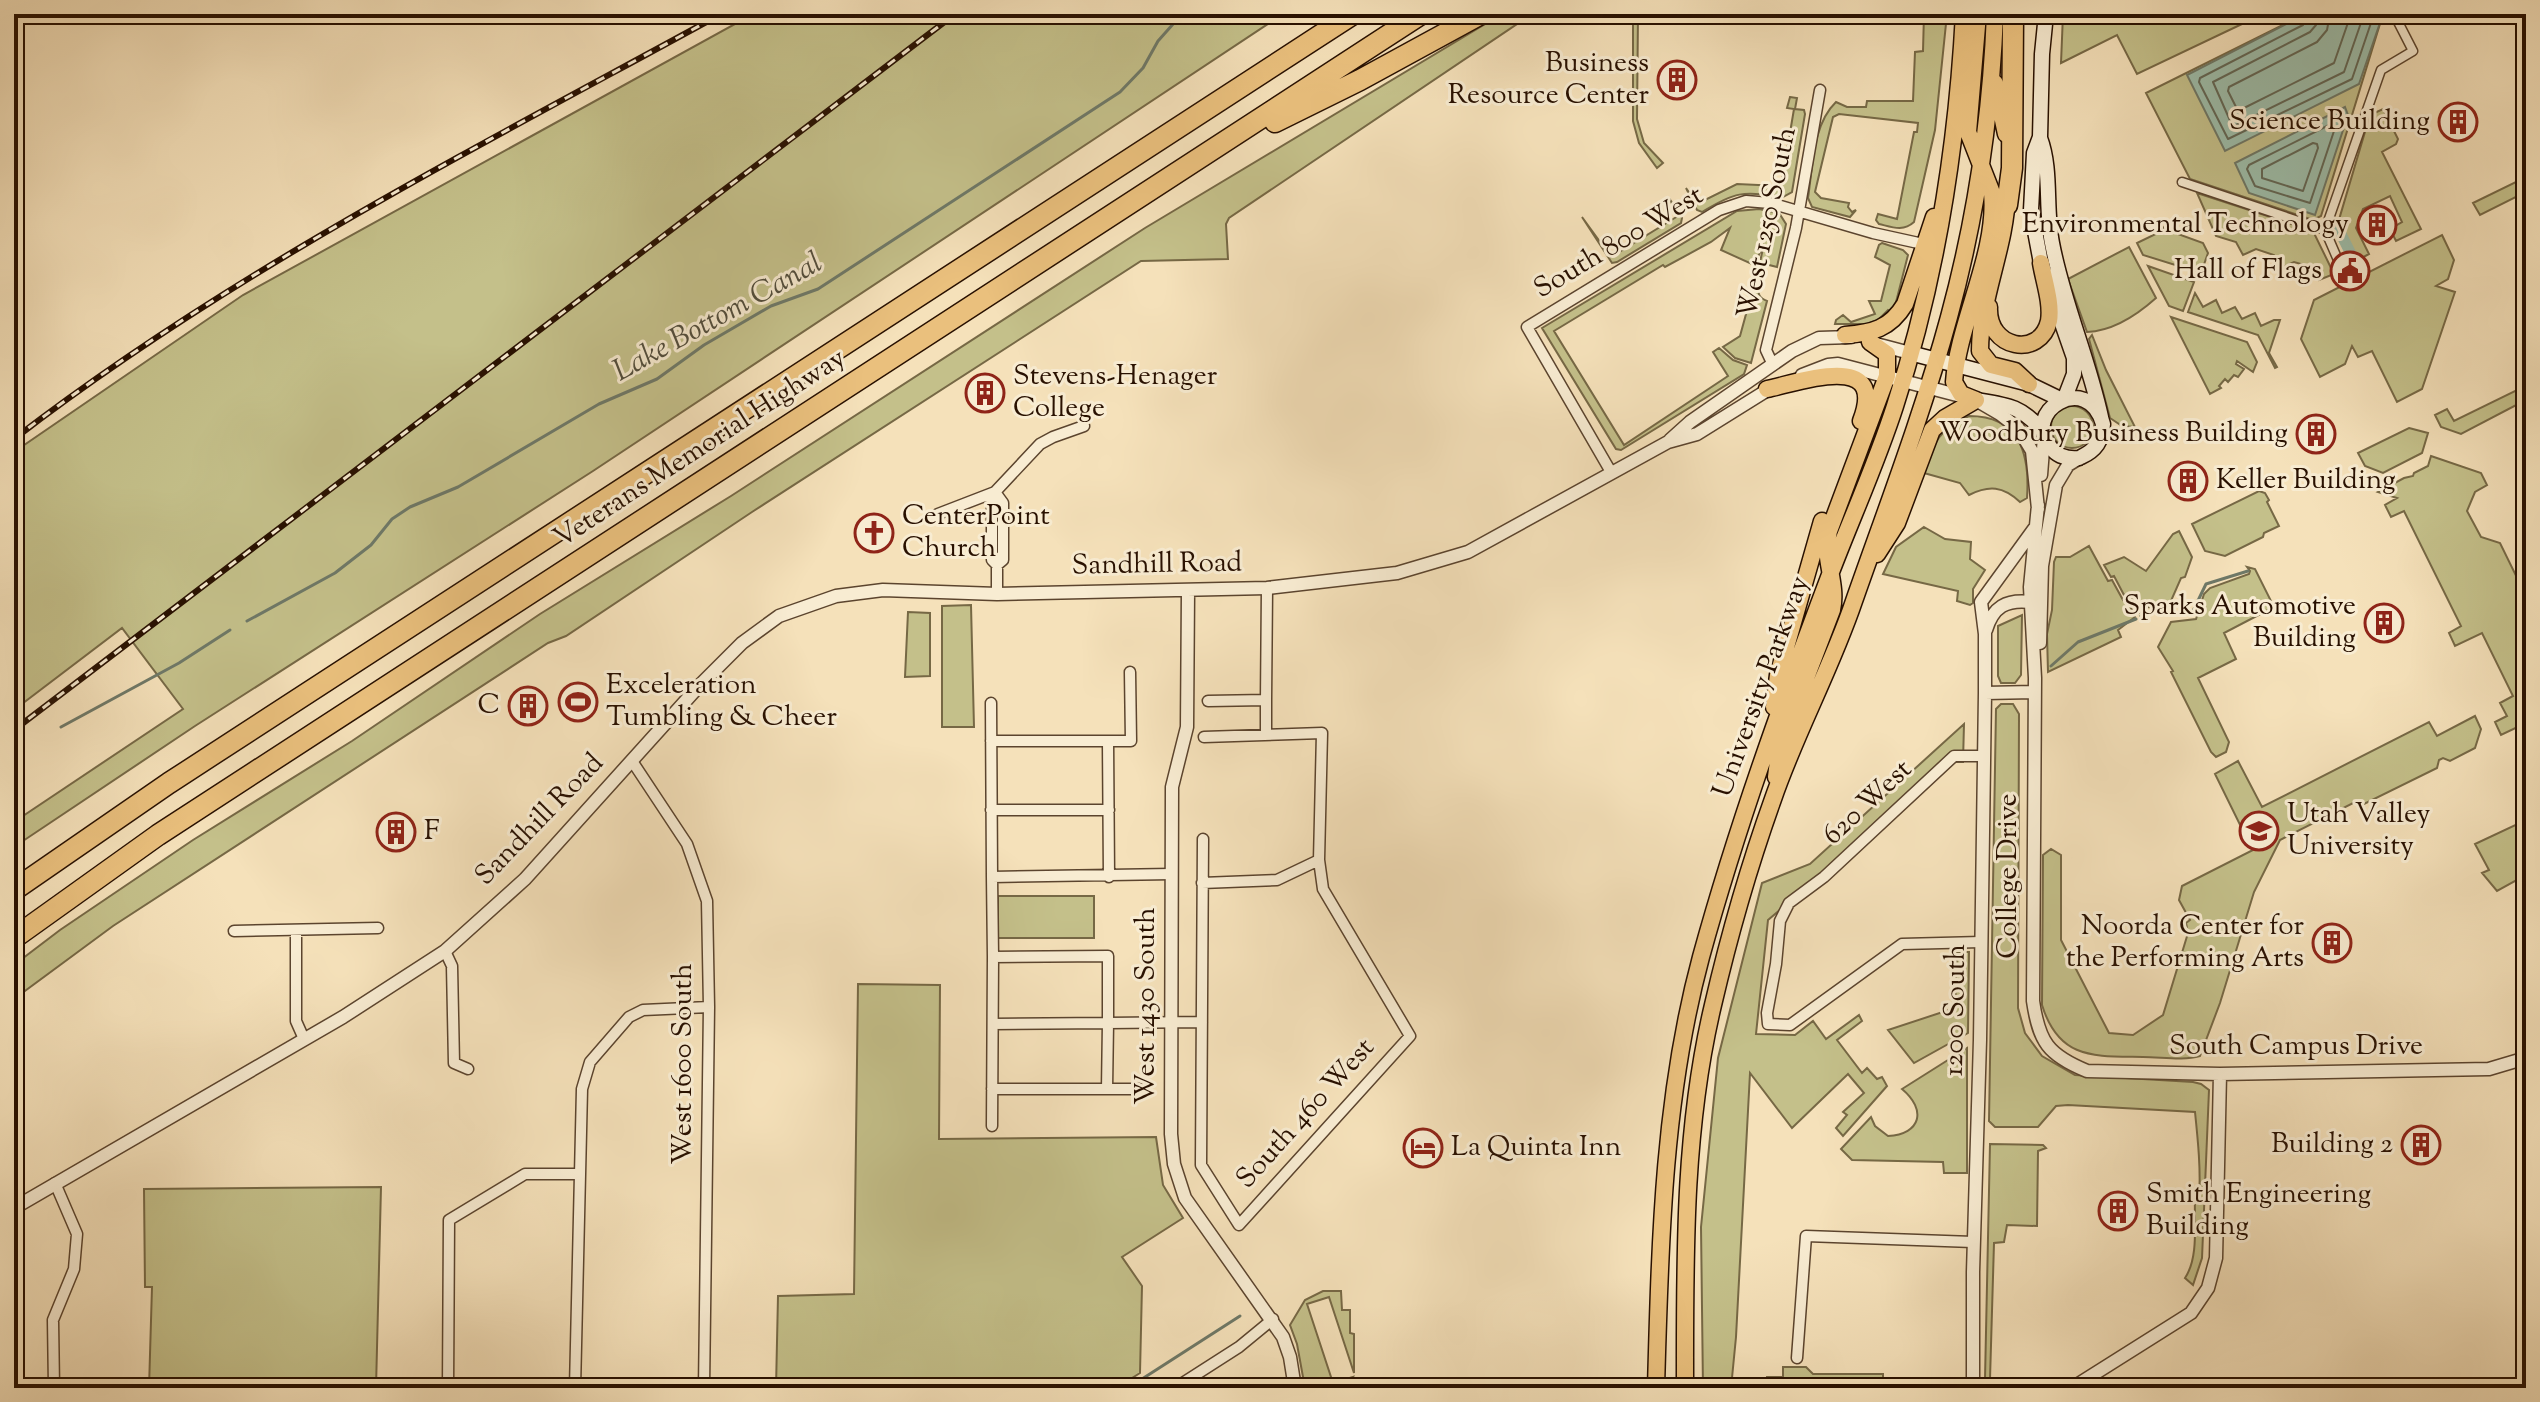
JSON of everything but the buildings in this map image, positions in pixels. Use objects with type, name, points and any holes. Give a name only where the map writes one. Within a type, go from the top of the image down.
[{"type":"highway","points":[[1250,81],[1337,14]]},
{"type":"highway","name":"Veterans Memorial Highway","points":[[14,890],[182,774],[1353,14]]},
{"type":"highway","name":"Veterans Memorial Highway","points":[[14,938],[169,827],[1421,14]]},
{"type":"highway","points":[[1192,163],[1360,80],[1481,14]]},
{"type":"highway","points":[[2007,205],[2012,168],[2013,14]]},
{"type":"main road","name":"University Parkway","points":[[1656,1388],[1667,1144],[1679,1059],[1700,961],[1769,739],[1887,430],[1895,378],[1910,353],[1932,263],[1945,190],[1959,88],[1964,14]]},
{"type":"main road","points":[[1978,14],[1968,123],[1971,142],[1992,193],[1992,213],[1956,365],[1955,387],[1961,394],[1976,400],[2008,405],[2023,411],[2044,434],[2054,452],[2063,457],[2080,457],[2098,445],[2103,435],[2101,417],[2094,382],[2052,243],[2047,215],[2044,149],[2040,137]]},
{"type":"main road","points":[[1937,359],[1960,274],[1981,166],[1995,14]]},
{"type":"main road","points":[[1990,287],[1989,318],[1998,338],[2013,345],[2030,342],[2041,335],[2049,320],[2031,210],[2031,183],[2034,153],[2040,137],[2046,14]]},
{"type":"main road","points":[[1992,68],[2007,141],[2007,205],[1981,324],[1981,355],[1991,365],[2015,371],[2029,384]]},
{"type":"main road","points":[[1845,335],[1876,331],[1899,313],[1905,304],[1923,244],[1945,190]]},
{"type":"main road","points":[[2041,263],[2072,351],[2074,374],[2063,400]]},
{"type":"main road","points":[[1870,342],[1887,354],[1895,378]]},
{"type":"main road","points":[[2047,393],[2057,387],[2062,379],[2072,351]]},
{"type":"main road","name":"Sandhill Road","points":[[1910,353],[2029,384],[2063,400]]},
{"type":"main road","name":"University Parkway","points":[[1685,1388],[1685,1221],[1695,1101],[1717,989],[1773,798],[1818,694],[1863,575],[1937,359]]},
{"type":"main road","points":[[1767,389],[1844,375],[1859,380],[1867,397],[1866,408],[1818,529],[1778,675],[1769,739]]},
{"type":"main road","points":[[2044,434],[2047,412],[2063,400],[2075,398],[2088,402],[2101,417]]},
{"type":"main road","points":[[1863,575],[1897,523],[1932,430],[1945,418],[1976,400]]},
{"type":"main road","points":[[1773,798],[1780,746],[1832,610],[1834,595],[1830,575]]},
{"type":"street","points":[[2349,263],[2341,267],[2325,230],[2381,70],[2413,51],[2394,14]]},
{"type":"street","name":"West 1250 South","points":[[1773,365],[1766,350],[1798,211],[1820,90]]},
{"type":"street","points":[[2182,182],[2325,230]]},
{"type":"street","name":"South 800 West","points":[[1611,472],[1527,327],[1729,205],[1746,201],[1770,203],[1923,244]]},
{"type":"street","name":"Sandhill Road","points":[[1668,442],[1690,422],[1792,351],[1819,338],[1845,335],[1910,353]]},
{"type":"street","name":"Sandhill Road","points":[[14,1208],[304,1039],[445,951],[525,879],[699,686],[742,643],[779,616],[836,596],[883,590],[997,594],[1267,588],[1397,573],[1468,552],[1668,442],[1697,434],[1767,389],[1838,364],[1976,400],[2018,428],[2032,451],[2038,509]]},
{"type":"street","points":[[938,514],[995,492],[1040,444],[1084,426]]},
{"type":"street","name":"College Drive","points":[[2035,678],[2031,602],[2044,434]]},
{"type":"street","name":"College Drive","points":[[2067,1063],[2050,1049],[2037,1028],[2033,1001],[2034,692],[2040,639],[2042,566],[2056,485],[2068,465],[2080,457]]},
{"type":"street","points":[[995,492],[992,505],[992,560],[997,565],[997,594]]},
{"type":"street","name":"1200 South","points":[[1973,1388],[1973,1242],[1985,693],[1985,634],[1981,602],[2036,526]]},
{"type":"street","points":[[1266,734],[1267,588]]},
{"type":"street","name":"West 1430 South","points":[[1188,591],[1187,727],[1172,787],[1171,1134],[1174,1164],[1185,1198],[1273,1319],[1290,1357],[1295,1388]]},
{"type":"street","points":[[1985,634],[1991,616],[2000,605],[2012,601],[2031,602]]},
{"type":"street","points":[[991,741],[1131,741],[1130,672]]},
{"type":"street","points":[[1985,693],[2034,692]]},
{"type":"street","points":[[1208,701],[1266,700]]},
{"type":"street","points":[[991,703],[992,1126]]},
{"type":"street","points":[[1202,883],[1277,880],[1319,860],[1322,733],[1204,737]]},
{"type":"street","points":[[1108,741],[1109,877]]},
{"type":"street","name":"620 West","points":[[1981,942],[1902,944],[1790,1025],[1768,1024],[1780,921],[1789,903],[1824,877],[1954,756],[1984,756]]},
{"type":"street","name":"West 1600 South","points":[[632,761],[687,844],[707,901],[709,1007],[704,1388]]},
{"type":"street","points":[[991,810],[1109,810]]},
{"type":"street","points":[[993,1024],[1202,1022],[1203,839]]},
{"type":"street","name":"South 460 West","points":[[1202,1022],[1201,1165],[1239,1225],[1410,1036],[1323,889],[1319,860]]},
{"type":"street","points":[[992,877],[1172,874]]},
{"type":"street","points":[[234,931],[378,928]]},
{"type":"street","points":[[296,930],[296,1021],[304,1039]]},
{"type":"street","points":[[445,951],[452,966],[454,1063],[468,1069]]},
{"type":"street","points":[[993,957],[1108,956],[1107,1089]]},
{"type":"street","points":[[575,1388],[582,1089],[590,1062],[629,1017],[643,1010],[709,1007]]},
{"type":"street","name":"South Campus Drive","points":[[2067,1063],[2087,1071],[2220,1074],[2489,1069],[2526,1058]]},
{"type":"street","points":[[2072,1388],[2191,1313],[2208,1288],[2216,1258],[2220,1074]]},
{"type":"street","points":[[992,1089],[1139,1089]]},
{"type":"street","points":[[448,1388],[449,1220],[525,1174],[579,1174]]},
{"type":"street","points":[[54,1388],[53,1320],[74,1269],[77,1234],[55,1183]]},
{"type":"street","points":[[1797,1358],[1806,1236],[1973,1242]]},
{"type":"street","points":[[1175,1388],[1239,1347],[1273,1319]]},
{"type":"shaded area","points":[[753,14],[1283,14],[593,471],[195,726],[14,847],[14,822],[183,709],[122,628],[14,710],[14,452],[243,295]]},
{"type":"shaded area","points":[[1502,14],[1532,14],[1229,218],[1226,224],[1228,259],[1141,261],[566,636],[548,643],[113,926],[14,999],[14,965],[193,840],[352,741],[540,614],[731,496],[1145,228]]},
{"type":"shaded area","points":[[1633,14],[1638,14],[1637,119],[1644,143],[1663,163],[1657,168],[1639,143],[1633,121]]},
{"type":"shaded area","points":[[1924,14],[1947,14],[1935,130],[1914,222],[1897,228],[1879,224],[1876,220],[1878,214],[1897,219],[1918,123],[1839,114],[1833,117],[1815,192],[1821,198],[1849,203],[1852,212],[1856,210],[1850,217],[1812,207],[1808,198],[1815,147],[1828,111],[1836,102],[1847,107],[1866,107],[1867,101],[1913,101],[1915,52],[1923,51]]},
{"type":"shaded area","points":[[2063,14],[2263,14],[2137,74],[2117,35],[2061,63]]},
{"type":"shaded area","points":[[2305,14],[2383,14],[2321,216],[2313,220],[2190,179],[2146,93]]},
{"type":"shaded area","points":[[1790,97],[1797,98],[1795,109],[1804,110],[1805,114],[1792,192],[1783,197],[1741,194],[1702,212],[1697,210],[1686,188],[1697,204],[1737,184],[1781,186],[1794,109],[1787,108]]},
{"type":"shaded area","points":[[2383,109],[2398,139],[2396,144],[2382,152],[2421,229],[2396,241],[2390,229],[2402,222],[2390,196],[2363,209],[2356,228],[2369,254],[2356,261],[2338,223],[2370,115]]},
{"type":"shaded area","points":[[2526,177],[2526,192],[2480,215],[2473,203]]},
{"type":"shaded area","points":[[2197,193],[2313,231],[2334,274],[2319,280],[2312,267],[2294,262],[2281,268],[2274,255],[2256,249],[2243,255],[2236,242],[2216,236]]},
{"type":"shaded area","points":[[1669,198],[1682,218],[1681,223],[1617,262],[1612,263],[1582,217],[1611,257],[1678,216]]},
{"type":"shaded area","points":[[1759,209],[1779,213],[1786,224],[1777,267],[1765,264],[1762,271],[1758,271],[1764,244],[1754,265],[1721,250],[1730,228],[1711,242],[1665,267],[1663,265],[1554,331],[1624,445],[1728,376],[1713,352],[1719,348],[1733,360],[1747,365],[1744,374],[1621,450],[1616,449],[1542,328],[1737,211]]},
{"type":"shaded area","points":[[2159,221],[2164,229],[2203,243],[2208,253],[2201,273],[2143,255],[2137,243],[2162,231]]},
{"type":"shaded area","points":[[2442,235],[2454,260],[2448,279],[2436,286],[2455,292],[2422,389],[2397,402],[2372,351],[2358,357],[2352,346],[2345,364],[2320,377],[2301,339],[2314,300]]},
{"type":"shaded area","points":[[1882,243],[1903,250],[1908,255],[1895,306],[1891,312],[1888,310],[1878,320],[1867,324],[1835,324],[1843,315],[1851,322],[1875,314],[1869,301],[1881,301],[1890,265],[1875,257]]},
{"type":"shaded area","points":[[2129,247],[2156,298],[2124,321],[2106,329],[2087,332],[2068,279]]},
{"type":"shaded area","points":[[2148,266],[2194,282],[2183,311],[2169,306]]},
{"type":"shaded area","points":[[1754,285],[1758,286],[1762,299],[1767,301],[1751,363],[1735,358],[1723,347],[1740,336]]},
{"type":"shaded area","points":[[2195,293],[2203,307],[2216,300],[2222,313],[2235,307],[2242,319],[2255,313],[2261,326],[2280,320],[2269,353],[2277,367],[2258,335],[2188,312]]},
{"type":"shaded area","points":[[2171,317],[2247,342],[2257,362],[2253,372],[2237,361],[2236,364],[2244,369],[2238,377],[2234,375],[2228,382],[2225,379],[2219,386],[2221,388],[2210,394]]},
{"type":"shaded area","points":[[2092,335],[2135,427],[2122,426],[2110,418],[2089,339]]},
{"type":"shaded area","points":[[2519,389],[2524,401],[2461,434],[2441,427],[2435,415],[2447,409],[2454,421]]},
{"type":"shaded area","points":[[2072,406],[2087,412],[2093,427],[2087,442],[2072,448],[2057,442],[2051,427],[2057,412]]},
{"type":"shaded area","points":[[1969,416],[1986,418],[2011,430],[2023,453],[2027,498],[2020,502],[1996,489],[1969,495],[1960,483],[1924,473],[1939,438],[1950,426]]},
{"type":"shaded area","points":[[2409,428],[2428,433],[2422,453],[2383,473],[2365,466],[2358,453]]},
{"type":"shaded area","points":[[2431,456],[2481,473],[2487,485],[2475,492],[2467,511],[2481,537],[2500,543],[2526,596],[2526,723],[2501,735],[2495,722],[2507,716],[2500,703],[2513,696],[2482,633],[2455,646],[2449,633],[2461,626],[2404,511],[2391,517],[2385,505],[2397,498],[2378,492],[2428,466]]},
{"type":"shaded area","points":[[2259,491],[2265,493],[2269,500],[2267,502],[2279,526],[2225,556],[2205,551],[2192,524]]},
{"type":"shaded area","points":[[1924,527],[1945,539],[1971,542],[1970,559],[1985,570],[1973,589],[1973,603],[1970,605],[1957,601],[1958,591],[1883,574],[1896,547]]},
{"type":"shaded area","points":[[2179,531],[2192,557],[2185,577],[2181,578],[2167,610],[2148,607],[2139,613],[2129,594],[2124,595],[2104,565],[2124,557],[2146,571],[2173,534]]},
{"type":"shaded area","points":[[2089,546],[2108,581],[2112,580],[2123,600],[2127,599],[2135,617],[2118,630],[2121,637],[2048,672],[2047,634],[2052,610],[2054,562],[2056,557],[2070,557]]},
{"type":"shaded area","points":[[2247,567],[2255,569],[2274,607],[2224,633],[2236,659],[2198,678],[2229,742],[2226,752],[2216,757],[2158,647],[2171,622],[2196,619],[2204,594],[2210,588],[2249,574]]},
{"type":"shaded area","points":[[971,605],[974,727],[942,727],[942,606]]},
{"type":"shaded area","points":[[908,612],[930,613],[930,676],[905,677]]},
{"type":"shaded area","points":[[2022,615],[2021,675],[2015,683],[2001,683],[1998,676],[1998,626]]},
{"type":"shaded area","points":[[2001,704],[2013,704],[2019,714],[2018,1008],[2025,1033],[2042,1056],[2075,1075],[2193,1082],[2209,1090],[2202,1258],[2193,1285],[2185,1278],[2195,1240],[2195,1199],[2199,1199],[2195,1112],[2068,1105],[2056,1106],[2038,1127],[1995,1127],[1989,1121],[1996,709]]},
{"type":"shaded area","points":[[2475,716],[2481,729],[2475,748],[2450,761],[2443,758],[2439,760],[2437,768],[2360,806],[2357,801],[2280,840],[2254,892],[2220,1003],[2200,1056],[2180,1059],[2094,1055],[2080,1051],[2058,1036],[2042,1005],[2043,855],[2051,849],[2061,855],[2061,940],[2109,1033],[2133,1035],[2163,1015],[2188,933],[2186,923],[2190,920],[2179,900],[2182,886],[2255,849],[2258,843],[2250,845],[2215,774],[2238,761],[2262,807],[2429,722],[2437,736]]},
{"type":"shaded area","points":[[1964,724],[1963,762],[1955,762],[1768,920],[1756,1034],[1795,1035],[1813,1021],[1826,1039],[1859,1015],[1862,1021],[1837,1040],[1862,1073],[1867,1068],[1877,1079],[1882,1077],[1887,1086],[1843,1136],[1836,1128],[1847,1115],[1843,1112],[1864,1093],[1848,1074],[1792,1128],[1750,1073],[1731,1388],[1703,1388],[1701,1227],[1718,1058],[1762,883],[1810,864]]},
{"type":"shaded area","points":[[2526,820],[2526,875],[2497,891],[2482,873],[2489,870],[2475,844]]},
{"type":"shaded area","points":[[998,896],[1094,896],[1094,938],[998,938]]},
{"type":"shaded area","points":[[1957,952],[1969,952],[1968,1033],[1914,1063],[1888,1030],[1955,1008]]},
{"type":"shaded area","points":[[858,984],[940,985],[939,1139],[1156,1137],[1163,1185],[1183,1218],[1122,1257],[1142,1286],[1140,1373],[1116,1388],[776,1388],[778,1296],[854,1294]]},
{"type":"shaded area","points":[[1967,1048],[1967,1173],[1944,1173],[1943,1162],[1852,1160],[1841,1149],[1871,1117],[1875,1126],[1888,1136],[1908,1131],[1917,1120],[1917,1113],[1910,1097],[1902,1089]]},
{"type":"shaded area","points":[[1990,1144],[2043,1145],[2046,1148],[2038,1151],[2037,1226],[2007,1225],[2004,1242],[1994,1243],[1990,1379],[1985,1379]]},
{"type":"shaded area","points":[[381,1187],[376,1388],[149,1388],[152,1287],[145,1287],[144,1189]]},
{"type":"shaded area","points":[[1323,1291],[1341,1291],[1342,1310],[1350,1310],[1350,1333],[1354,1334],[1354,1373],[1329,1297],[1307,1304],[1333,1383],[1353,1377],[1347,1388],[1305,1388],[1297,1344],[1290,1325],[1305,1300]]},
{"type":"shaded area","points":[[1783,1367],[1806,1367],[1813,1374],[1883,1374],[1883,1388],[1766,1388],[1767,1377],[1783,1377]]},
{"type":"water","points":[[2306,14],[2383,14],[2359,84],[2225,151],[2187,75]]},
{"type":"water","points":[[2345,107],[2348,115],[2315,215],[2249,193],[2235,163]]},
{"type":"waterway","name":"Lake Bottom Canal","points":[[247,621],[335,573],[371,545],[392,519],[410,507],[458,487],[599,404],[657,379],[704,345],[771,306],[818,289],[1120,92],[1143,68],[1158,41],[1182,14]]},
{"type":"waterway","points":[[2337,226],[2355,262]]},
{"type":"waterway","points":[[2185,613],[2193,611],[2206,584],[2248,571]]},
{"type":"waterway","points":[[2141,616],[2154,611],[2163,612]]},
{"type":"waterway","points":[[2051,666],[2078,642],[2136,619]]},
{"type":"waterway","name":"Lake Bottom Canal","points":[[61,727],[179,663],[230,630]]},
{"type":"waterway","points":[[1128,1388],[1240,1316]]},
{"type":"railway","points":[[14,439],[97,378],[270,266],[449,162],[721,14]]},
{"type":"railway","points":[[14,730],[955,14]]},
{"type":"place","name":"Business Resource Center","points":[[1677,80]]},
{"type":"place","name":"Science Building","points":[[2458,122]]},
{"type":"place","name":"Environmental Technology","points":[[2377,225]]},
{"type":"place","name":"Hall of Flags","points":[[2350,271]]},
{"type":"place","name":"Stevens-Henager College","points":[[985,393]]},
{"type":"place","name":"Woodbury Business Building","points":[[2316,434]]},
{"type":"place","name":"Keller Building","points":[[2188,481]]},
{"type":"place","name":"CenterPoint Church","points":[[874,533]]},
{"type":"place","name":"Sparks Automotive Building","points":[[2384,623]]},
{"type":"place","name":"Exceleration Tumbling & Cheer","points":[[578,702]]},
{"type":"place","name":"C","points":[[528,706]]},
{"type":"place","name":"Utah Valley University","points":[[2259,831]]},
{"type":"place","name":"F","points":[[396,832]]},
{"type":"place","name":"Noorda Center for the Performing Arts","points":[[2332,943]]},
{"type":"place","name":"Building 2","points":[[2421,1145]]},
{"type":"place","name":"La Quinta Inn","points":[[1423,1148]]},
{"type":"place","name":"Smith Engineering Building","points":[[2118,1211]]}]
